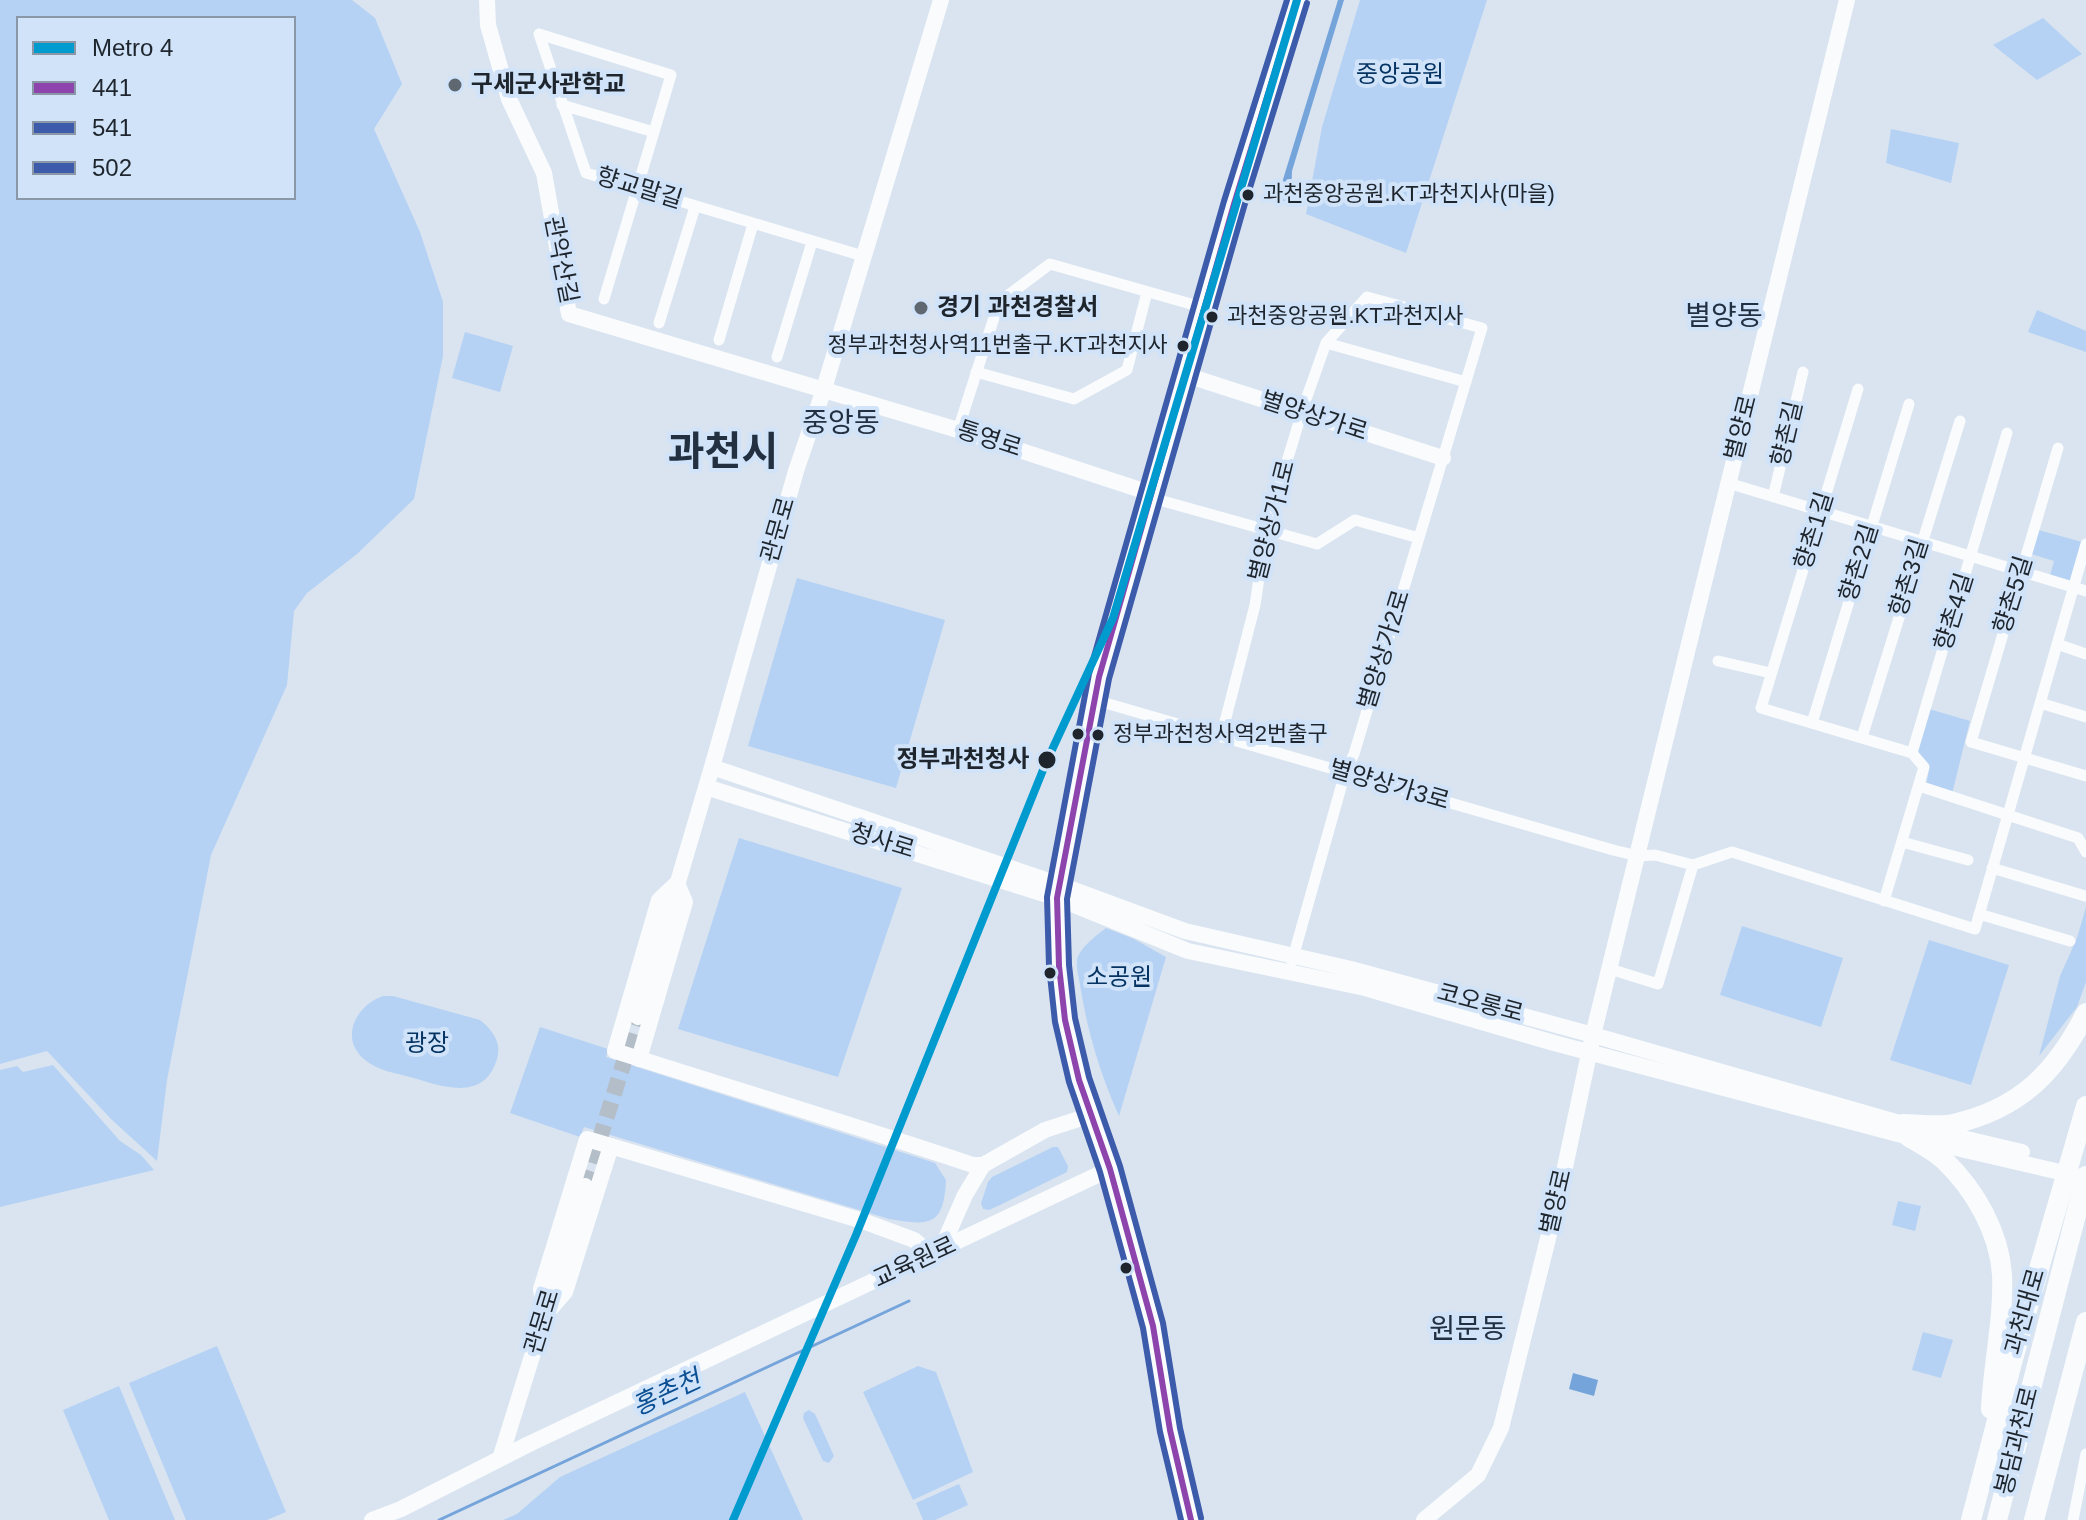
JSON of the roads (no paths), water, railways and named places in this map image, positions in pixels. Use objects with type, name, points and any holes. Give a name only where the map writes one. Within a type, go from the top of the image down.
[{"type":"highway","points":[[1906,1130],[1951,1124],[1991,1111],[2025,1094],[2050,1072],[2086,1013]]},
{"type":"highway","name":"과천대로","points":[[1971,1520],[1988,1452],[2069,1200],[2076,1142],[2086,1106]]},
{"type":"highway","points":[[1906,1130],[1943,1159],[1964,1183],[1984,1212],[1996,1244],[2002,1271],[2002,1302],[1988,1452]]},
{"type":"highway","name":"봉담과천로","points":[[1997,1520],[2069,1200],[2086,1178]]},
{"type":"highway","points":[[2034,1520],[2086,1322]]},
{"type":"highway","points":[[2046,1520],[2086,1366]]},
{"type":"street","name":"관악산길","points":[[487,0],[488,25],[509,99],[544,173],[569,314],[823,392]]},
{"type":"street","name":"관문로","points":[[638,1017],[796,471],[823,392],[941,0]]},
{"type":"street","points":[[1191,1520],[1170,1430],[1153,1326],[1065,1020],[1059,966],[1058,891],[1099,677],[1297,0]]},
{"type":"street","name":"별양로","points":[[1424,1520],[1478,1475],[1501,1428],[1561,1186],[1593,1035],[1847,0]]},
{"type":"street","name":"향교말길","points":[[654,132],[671,75],[539,34],[586,173],[863,256]]},
{"type":"street","points":[[562,105],[654,132],[604,299]]},
{"type":"street","name":"향교말길","points":[[659,323],[695,207]]},
{"type":"street","points":[[719,340],[753,224]]},
{"type":"street","points":[[777,357],[812,242]]},
{"type":"street","points":[[958,430],[999,302],[1050,264],[1205,308]]},
{"type":"street","points":[[976,372],[1074,399],[1127,370],[1147,292]]},
{"type":"street","name":"별양상가1로","points":[[1221,737],[1255,605],[1266,531],[1301,413],[1326,343],[1367,297],[1482,328]]},
{"type":"street","name":"별양상가2로","points":[[1291,963],[1345,773],[1354,754],[1482,328]]},
{"type":"street","points":[[1326,343],[1466,382]]},
{"type":"street","name":"향촌길","points":[[1773,497],[1803,372]]},
{"type":"street","name":"별양상가로","points":[[1186,375],[1443,458]]},
{"type":"street","name":"향촌1길","points":[[1812,723],[1761,708],[1858,389]]},
{"type":"street","name":"통영로","points":[[823,392],[958,430],[1152,496]]},
{"type":"street","name":"향촌2길","points":[[1812,723],[1909,404]]},
{"type":"street","name":"향촌3길","points":[[1862,737],[1960,421]]},
{"type":"street","name":"향촌4길","points":[[1884,901],[1924,767],[1912,753],[2007,433]]},
{"type":"street","name":"향촌5길","points":[[2025,757],[1971,742],[2058,448]]},
{"type":"street","name":"향촌길","points":[[1728,483],[2080,589]]},
{"type":"street","points":[[1152,496],[1317,544],[1355,520],[1419,538]]},
{"type":"street","points":[[1638,856],[1655,855],[1693,865],[1732,852],[1975,929],[2057,644],[2080,589],[2086,544]]},
{"type":"street","points":[[2057,644],[2086,654]]},
{"type":"street","points":[[1718,661],[1771,673]]},
{"type":"street","name":"별양상가3로","points":[[1095,700],[1638,856]]},
{"type":"street","points":[[2040,703],[2086,717]]},
{"type":"street","points":[[1812,723],[1912,753]]},
{"type":"street","points":[[2025,757],[2086,776]]},
{"type":"street","name":"청사로","points":[[712,767],[1058,891]]},
{"type":"street","points":[[1919,786],[2078,838],[2086,852]]},
{"type":"street","name":"청사로","points":[[706,787],[1058,891]]},
{"type":"street","points":[[1902,842],[1968,860]]},
{"type":"street","points":[[1610,969],[1658,984],[1693,865]]},
{"type":"street","points":[[1992,868],[2085,896]]},
{"type":"street","points":[[639,1059],[685,902],[677,883],[659,900],[615,1051],[639,1059],[814,1112],[973,1165],[983,1165],[1045,1130],[1091,1115]]},
{"type":"street","points":[[1058,891],[1188,951],[1291,963],[1365,988],[1589,1052],[2086,1178]]},
{"type":"street","points":[[1979,914],[2070,941]]},
{"type":"street","name":"코오롱로","points":[[1291,963],[1593,1035],[1906,1130]]},
{"type":"street","points":[[1906,1130],[2086,1168]]},
{"type":"street","points":[[545,1316],[541,1289],[587,1139],[863,1221],[914,1240],[936,1253],[983,1165]]},
{"type":"street","points":[[545,1316],[565,1292],[611,1146]]},
{"type":"street","name":"교육원로","points":[[372,1520],[401,1509],[1110,1169]]},
{"type":"street","name":"관문로","points":[[500,1459],[585,1186]]},
{"type":"street","points":[[2073,1520],[2086,1454]]},
{"type":"waterway","name":"홍촌천","points":[[439,1520],[909,1301]]},
{"type":"tunnel","points":[[585,1186],[638,1017]]},
{"type":"metro line","name":"4","points":[[733,1520],[856,1235],[1045,765],[1113,618],[1297,0]]},
{"type":"place","name":"구세군사관학교","points":[[455,85]]},
{"type":"place","name":"과천중앙공원.KT과천지사(마을)","points":[[1248,195]]},
{"type":"place","name":"경기 과천경찰서","points":[[921,308]]},
{"type":"place","name":"과천중앙공원.KT과천지사","points":[[1212,317]]},
{"type":"place","name":"정부과천청사역11번출구.KT과천지사","points":[[1183,346]]},
{"type":"place","name":"정부과천청사역2번출구","points":[[1098,735]]},
{"type":"place","name":"정부과천청사","points":[[1047,760]]},
{"type":"district","name":"별양동","points":[[1724,317]]},
{"type":"district","name":"중앙동","points":[[841,424]]},
{"type":"district","name":"과천시","points":[[723,454]]},
{"type":"district","name":"원문동","points":[[1468,1330]]},
{"type":"park label","name":"중앙공원","points":[[1400,75]]},
{"type":"park label","name":"소공원","points":[[1119,978]]},
{"type":"park label","name":"광장","points":[[427,1044]]}]
